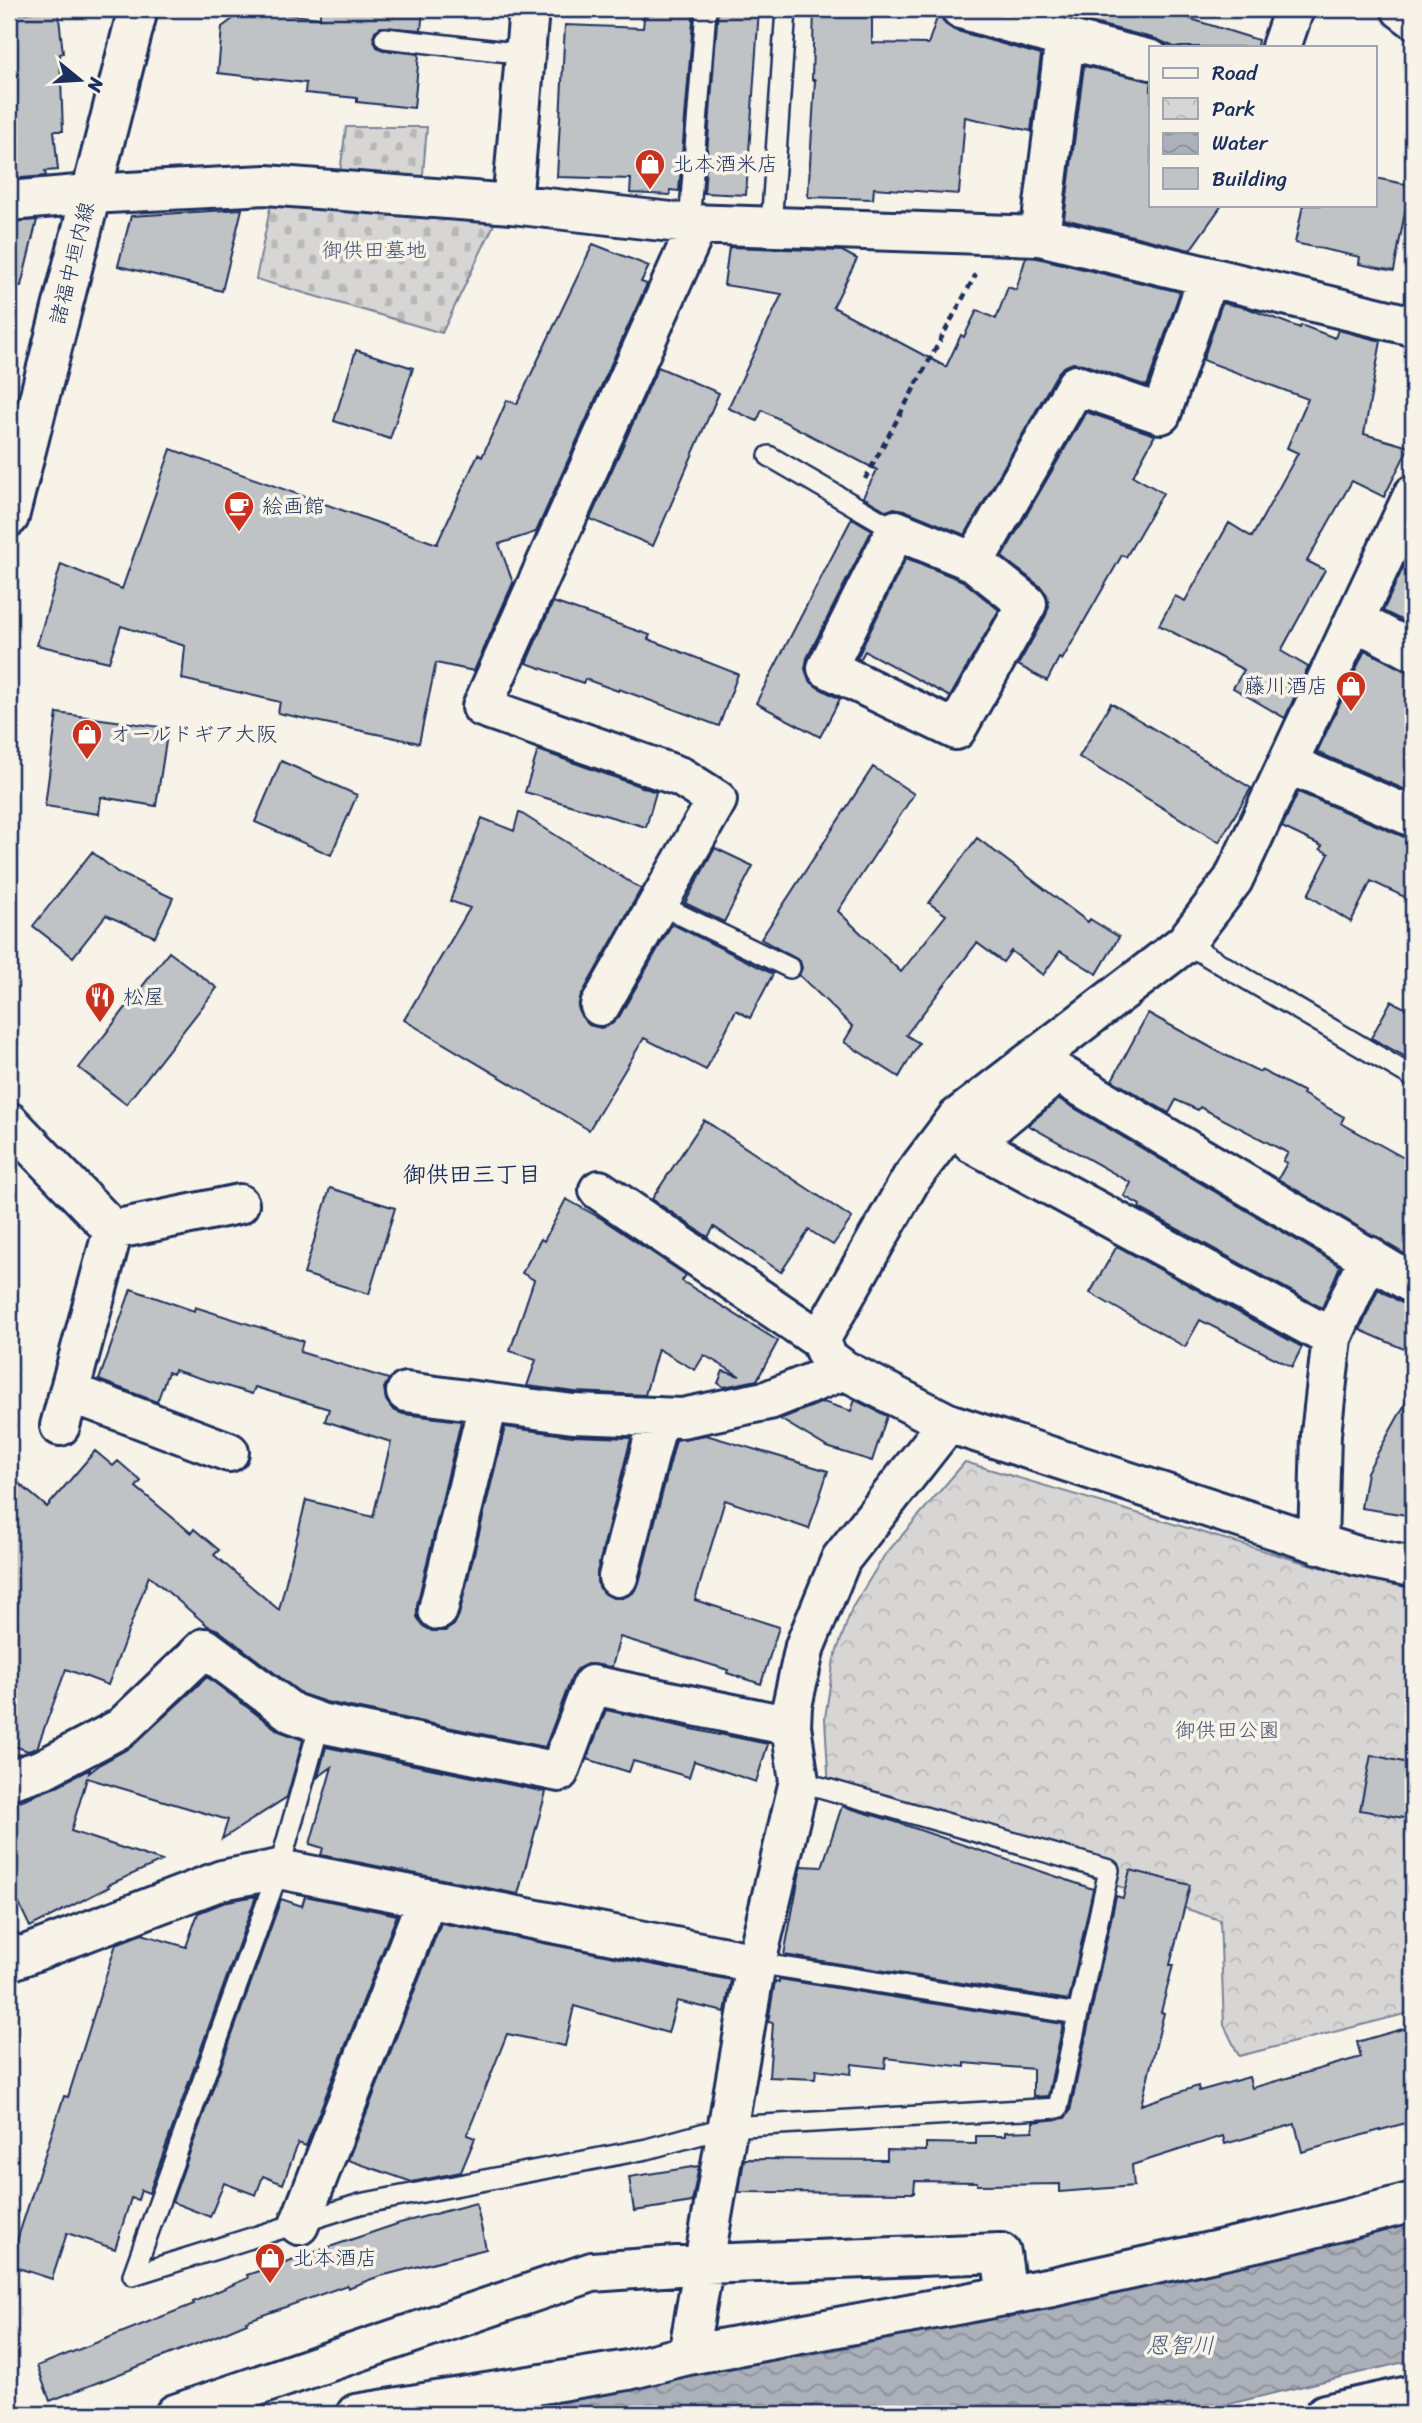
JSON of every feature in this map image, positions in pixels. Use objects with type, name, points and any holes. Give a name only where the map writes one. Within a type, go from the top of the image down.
[{"type":"street","name":"諸福中垣内線","points":[[9,517],[138,9]]},
{"type":"street","points":[[512,204],[529,9]]},
{"type":"street","points":[[961,9],[1149,60]]},
{"type":"street","points":[[1282,46],[1294,9]]},
{"type":"street","points":[[1401,9],[1413,18]]},
{"type":"street","points":[[1040,236],[1065,39]]},
{"type":"street","points":[[9,201],[265,185],[512,204],[694,224],[1040,236],[1413,326]]},
{"type":"street","points":[[600,1006],[717,800],[681,777],[482,707],[694,224]]},
{"type":"street","points":[[974,562],[1076,385],[1161,414],[1208,277]]},
{"type":"street","points":[[820,1340],[911,1179],[957,1118],[1185,943],[1233,880],[1356,621],[1405,534],[1413,495]]},
{"type":"street","points":[[897,530],[974,562],[1027,604],[956,730],[827,668],[897,530]]},
{"type":"street","points":[[1356,621],[1413,651]]},
{"type":"street","points":[[1288,764],[1411,810]]},
{"type":"street","points":[[1131,985],[1142,1006],[972,1143],[1332,1338]]},
{"type":"street","points":[[1058,1073],[1413,1283]]},
{"type":"street","points":[[9,1122],[113,1230]]},
{"type":"street","points":[[599,1190],[820,1340],[828,1358],[844,1370],[948,1423],[1318,1545],[1413,1567]]},
{"type":"street","points":[[113,1230],[239,1204]]},
{"type":"street","points":[[113,1230],[64,1409],[229,1452]]},
{"type":"street","points":[[1318,1545],[1321,1434],[1332,1338],[1369,1256]]},
{"type":"street","points":[[406,1392],[573,1414],[682,1418],[769,1400],[844,1370]]},
{"type":"street","points":[[438,1610],[488,1404]]},
{"type":"street","points":[[618,1577],[659,1417]]},
{"type":"street","points":[[688,2355],[756,1963],[799,1782],[792,1706],[805,1646],[841,1559],[948,1423]]},
{"type":"street","points":[[9,1780],[43,1769],[121,1728],[205,1648],[292,1713],[320,1723],[559,1772],[592,1685],[792,1726]]},
{"type":"street","points":[[9,1952],[12,1960],[222,1880],[279,1869],[756,1963]]},
{"type":"street","points":[[299,2225],[427,1898]]},
{"type":"street","points":[[356,2414],[628,2370],[688,2355],[1007,2296],[1282,2236],[1413,2202]]},
{"type":"street","points":[[175,2414],[592,2272],[705,2264],[1001,2253],[1007,2296]]},
{"type":"street","points":[[1325,2414],[1413,2395]]},
{"type":"lane","points":[[771,227],[786,9]]},
{"type":"lane","points":[[694,224],[706,10]]},
{"type":"lane","points":[[385,38],[525,54]]},
{"type":"lane","points":[[769,456],[897,530]]},
{"type":"lane","points":[[658,904],[790,968]]},
{"type":"lane","points":[[1185,943],[1413,1077]]},
{"type":"lane","points":[[320,1723],[279,1869],[133,2274],[360,2204],[647,2149],[727,2127],[1058,2108],[1109,1870],[799,1782]]},
{"type":"lane","points":[[756,1963],[1078,2014]]},
{"type":"path","points":[[851,504],[997,234]]},
{"type":"green space","name":"御供田墓地","points":[[346,127],[427,127],[420,209],[498,216],[442,333],[256,279],[272,198],[336,203]]},
{"type":"green space","name":"御供田公園","points":[[965,1462],[1312,1565],[1413,1588],[1413,2012],[1239,2056],[1224,2025],[1220,1920],[829,1790],[825,1718],[834,1659],[852,1608],[884,1556]]},
{"type":"water","name":"恩智川","points":[[1413,2222],[1413,2360],[1187,2414],[471,2414],[846,2348]]},
{"type":"building","points":[[58,9],[63,53],[60,54],[63,131],[54,131],[58,170],[45,171],[46,176],[9,179],[9,15]]},
{"type":"building","points":[[320,9],[423,9],[421,30],[381,27],[375,31],[373,37],[377,47],[383,50],[419,54],[414,108],[357,102],[357,98],[305,93],[306,83],[218,73],[222,27],[245,10],[320,18]]},
{"type":"building","points":[[645,9],[694,9],[679,191],[670,190],[670,195],[630,193],[631,179],[557,177],[565,25],[643,28]]},
{"type":"building","points":[[718,9],[759,9],[746,195],[704,193]]},
{"type":"building","points":[[814,9],[872,9],[872,43],[928,44],[940,9],[945,24],[954,30],[1041,55],[1031,131],[965,117],[959,194],[874,188],[873,199],[808,197],[815,80],[812,80]]},
{"type":"building","points":[[1039,9],[1159,9],[1258,40],[1257,46],[1172,46],[1156,39]]},
{"type":"building","points":[[1084,66],[1149,81],[1149,206],[1221,206],[1190,250],[1064,219]]},
{"type":"building","points":[[1376,178],[1410,185],[1394,271],[1359,264],[1360,257],[1295,243],[1303,206],[1376,206]]},
{"type":"building","points":[[242,209],[222,291],[118,266],[131,216]]},
{"type":"building","points":[[37,220],[21,286],[9,285],[9,222]]},
{"type":"building","points":[[593,244],[649,266],[641,282],[647,284],[536,532],[499,544],[513,583],[474,671],[436,663],[419,743],[278,713],[280,702],[182,679],[185,646],[121,626],[109,662],[37,645],[61,564],[122,589],[171,449],[437,544],[478,454],[482,457],[507,400],[517,404]]},
{"type":"building","points":[[729,247],[842,251],[857,259],[833,307],[946,367],[961,335],[964,337],[977,310],[996,319],[1008,287],[1016,290],[1026,257],[1180,292],[1147,386],[1083,364],[1073,363],[1063,367],[965,535],[904,510],[894,508],[887,511],[863,497],[877,470],[762,410],[757,421],[728,408],[782,294],[724,285]]},
{"type":"building","points":[[1222,303],[1247,308],[1335,338],[1338,330],[1381,341],[1364,434],[1409,447],[1384,497],[1352,481],[1307,561],[1325,570],[1281,651],[1308,667],[1285,718],[1233,688],[1244,670],[1159,625],[1175,596],[1185,601],[1229,523],[1252,537],[1298,453],[1287,448],[1308,399],[1203,360]]},
{"type":"building","points":[[356,350],[413,368],[390,439],[334,421]]},
{"type":"building","points":[[658,367],[719,393],[653,546],[590,519]]},
{"type":"building","points":[[1086,412],[1155,435],[1133,476],[1163,493],[1126,557],[1122,555],[1062,660],[1059,658],[1047,681],[1018,665],[1046,615],[1049,606],[1047,595],[1041,587],[1002,557]]},
{"type":"building","points":[[852,518],[872,530],[807,658],[805,669],[809,680],[817,687],[840,699],[820,737],[756,703]]},
{"type":"building","points":[[1413,546],[1413,626],[1383,611]]},
{"type":"building","points":[[906,558],[963,581],[999,610],[950,697],[865,651],[860,660],[857,658]]},
{"type":"building","points":[[553,602],[650,635],[648,639],[738,674],[719,726],[619,689],[618,691],[585,679],[583,683],[526,663]]},
{"type":"building","points":[[1365,650],[1413,673],[1413,793],[1317,752]]},
{"type":"building","points":[[1111,703],[1251,788],[1219,842],[1079,757]]},
{"type":"building","points":[[57,713],[168,728],[156,806],[101,797],[99,814],[45,806]]},
{"type":"building","points":[[538,750],[656,792],[646,827],[525,792]]},
{"type":"building","points":[[281,761],[357,795],[331,855],[255,822]]},
{"type":"building","points":[[873,767],[914,794],[838,911],[901,972],[946,915],[929,903],[977,838],[1088,922],[1090,919],[1119,937],[1097,974],[1060,951],[1043,975],[1011,951],[1003,962],[977,943],[906,1035],[919,1043],[899,1077],[844,1042],[853,1027],[799,975],[802,968],[800,961],[761,939]]},
{"type":"building","points":[[1298,792],[1404,837],[1413,838],[1413,901],[1371,881],[1351,922],[1308,895],[1329,854],[1320,849],[1322,846],[1282,827]]},
{"type":"building","points":[[519,812],[641,889],[581,996],[578,1007],[581,1016],[589,1025],[601,1028],[612,1024],[619,1017],[672,924],[773,974],[750,1018],[736,1010],[706,1070],[644,1038],[589,1130],[404,1020],[470,908],[450,901],[482,818],[514,831]]},
{"type":"building","points":[[715,848],[753,866],[724,922],[685,903]]},
{"type":"building","points":[[92,852],[117,872],[173,898],[155,937],[106,915],[73,957],[33,926]]},
{"type":"building","points":[[169,952],[217,988],[126,1104],[79,1068]]},
{"type":"building","points":[[1391,1001],[1413,1012],[1413,1061],[1371,1038]]},
{"type":"building","points":[[1148,1013],[1221,1053],[1304,1092],[1303,1094],[1344,1117],[1341,1123],[1413,1163],[1413,1259],[1278,1179],[1287,1163],[1283,1161],[1288,1153],[1200,1107],[1198,1110],[1176,1100],[1169,1113],[1112,1080]]},
{"type":"building","points":[[1059,1099],[1340,1266],[1322,1308],[1139,1208],[1140,1205],[1124,1196],[1131,1183],[1028,1125]]},
{"type":"building","points":[[704,1120],[852,1218],[833,1245],[809,1230],[781,1272],[714,1227],[708,1237],[652,1199]]},
{"type":"building","points":[[330,1188],[395,1208],[369,1294],[304,1274]]},
{"type":"building","points":[[566,1199],[602,1219],[686,1275],[682,1281],[778,1341],[757,1380],[724,1387],[718,1383],[723,1371],[740,1376],[704,1355],[695,1370],[658,1349],[645,1395],[575,1392],[527,1386],[536,1360],[510,1351],[534,1280],[522,1273],[541,1239],[544,1241]]},
{"type":"building","points":[[1117,1246],[1302,1347],[1292,1367],[1200,1320],[1185,1347],[1090,1293]]},
{"type":"building","points":[[131,1289],[194,1311],[195,1307],[303,1341],[300,1352],[389,1379],[384,1388],[386,1400],[393,1410],[403,1414],[461,1421],[417,1605],[417,1617],[423,1626],[432,1631],[445,1631],[454,1625],[459,1615],[505,1427],[572,1436],[631,1438],[597,1572],[597,1582],[602,1592],[613,1598],[623,1598],[633,1593],[639,1583],[676,1440],[706,1435],[828,1471],[809,1529],[725,1500],[695,1600],[779,1627],[761,1684],[727,1673],[728,1670],[620,1637],[612,1667],[587,1664],[577,1669],[545,1747],[326,1702],[302,1694],[218,1630],[208,1626],[149,1576],[108,1685],[66,1669],[37,1748],[28,1751],[9,1744],[9,1475],[47,1507],[95,1451],[113,1466],[118,1461],[141,1481],[136,1487],[191,1533],[194,1529],[219,1550],[214,1555],[279,1610],[306,1500],[373,1517],[391,1442],[325,1421],[329,1409],[255,1387],[252,1394],[174,1370],[173,1374],[168,1372],[157,1402],[99,1380]]},
{"type":"building","points":[[1378,1289],[1402,1303],[1413,1306],[1413,1353],[1360,1330]]},
{"type":"building","points":[[1413,1390],[1413,1516],[1361,1508],[1367,1472]]},
{"type":"building","points":[[855,1400],[887,1416],[872,1461],[827,1447],[780,1419],[823,1402],[851,1411]]},
{"type":"building","points":[[207,1677],[279,1731],[303,1740],[287,1797],[222,1839],[228,1820],[87,1778],[71,1831],[162,1861],[108,1885],[109,1887],[30,1927],[9,1883],[9,1805],[53,1788],[90,1769],[89,1773],[131,1747]]},
{"type":"building","points":[[606,1710],[768,1744],[756,1782],[694,1761],[689,1777],[633,1761],[629,1772],[587,1759]]},
{"type":"building","points":[[326,1747],[546,1792],[518,1894],[321,1855],[323,1848],[310,1844],[332,1767],[318,1777]]},
{"type":"building","points":[[1371,1755],[1413,1764],[1413,1796],[1409,1819],[1360,1810]]},
{"type":"building","points":[[842,1806],[1093,1889],[1069,2000],[784,1955],[801,1866],[822,1867]]},
{"type":"building","points":[[1130,1870],[1190,1885],[1170,1965],[1173,1965],[1161,2012],[1164,2013],[1141,2105],[1198,2086],[1199,2091],[1249,2077],[1252,2088],[1361,2057],[1357,2042],[1406,2028],[1413,2056],[1413,2121],[1302,2152],[1295,2124],[1225,2144],[1223,2136],[1132,2165],[1134,2186],[1060,2192],[1060,2184],[977,2185],[977,2182],[915,2181],[914,2193],[739,2192],[744,2159],[887,2160],[887,2150],[926,2151],[926,2143],[976,2144],[976,2136],[1005,2136],[1005,2132],[1033,2131],[1033,2122],[1065,2118],[1070,2111],[1116,1896],[1123,1898]]},
{"type":"building","points":[[256,1896],[149,2193],[141,2190],[138,2200],[131,2198],[115,2249],[67,2233],[52,2279],[9,2265],[64,2096],[68,2097],[116,1944],[142,1934],[186,1947],[198,1913],[228,1901]]},
{"type":"building","points":[[305,1896],[397,1915],[306,2146],[298,2143],[283,2184],[263,2176],[256,2195],[224,2183],[210,2217],[172,2202],[281,1899],[302,1906]]},
{"type":"building","points":[[441,1923],[731,1980],[725,2012],[677,2001],[668,2033],[574,2006],[565,2046],[507,2034],[467,2135],[475,2138],[461,2172],[412,2182],[348,2160]]},
{"type":"building","points":[[779,1979],[1063,2024],[1048,2096],[1033,2097],[1033,2069],[965,2063],[965,2067],[886,2058],[885,2068],[852,2064],[851,2074],[816,2070],[815,2079],[769,2077],[773,2023],[768,2022],[775,1981],[779,1982]]},
{"type":"building","points":[[699,2166],[692,2202],[634,2211],[629,2177]]},
{"type":"building","points":[[476,2203],[486,2249],[377,2277],[348,2288],[347,2285],[246,2321],[247,2323],[209,2339],[50,2401],[37,2366],[194,2304],[193,2302],[248,2278],[247,2275],[400,2223]]},
{"type":"place","name":"北本酒米店","points":[[650,191]]},
{"type":"place","name":"絵画館","points":[[239,533]]},
{"type":"place","name":"藤川酒店","points":[[1351,713]]},
{"type":"place","name":"オールドギア大阪","points":[[87,761]]},
{"type":"place","name":"松屋","points":[[100,1024]]},
{"type":"place","name":"北本酒店","points":[[270,2285]]},
{"type":"district","name":"御供田三丁目","points":[[472,1174]]}]
